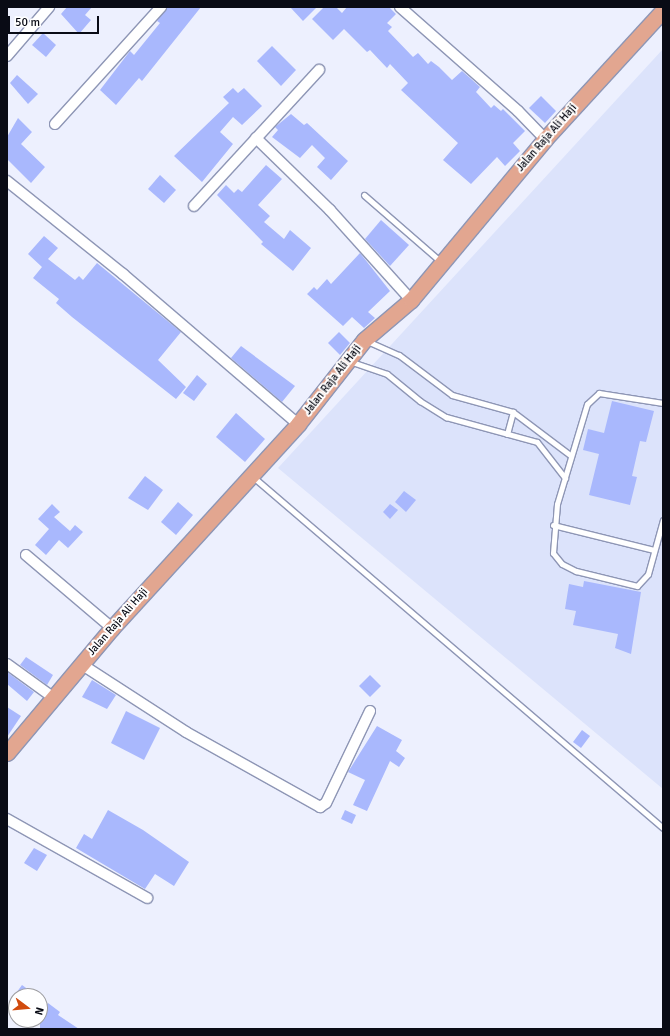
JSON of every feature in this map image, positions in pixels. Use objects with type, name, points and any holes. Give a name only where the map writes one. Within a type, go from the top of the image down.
[{"type":"main road","name":"Jalan Raja Ali Haji","points":[[8,751],[112,628],[250,474],[298,424],[364,340],[411,300],[443,264],[545,139],[663,10]]},
{"type":"street","points":[[7,56],[49,7]]},
{"type":"street","points":[[55,124],[161,7]]},
{"type":"street","points":[[400,7],[518,111],[545,139]]},
{"type":"street","points":[[194,206],[319,70]]},
{"type":"street","points":[[256,138],[314,194],[411,300]]},
{"type":"street","points":[[7,181],[128,279],[298,424]]},
{"type":"street","points":[[26,555],[112,628]]},
{"type":"street","points":[[7,664],[54,698]]},
{"type":"street","points":[[81,664],[186,732],[320,807],[326,803],[370,710]]},
{"type":"street","points":[[7,819],[147,898]]},
{"type":"lane","points":[[364,195],[443,264]]},
{"type":"lane","points":[[364,340],[399,355],[452,394],[513,412],[570,455]]},
{"type":"lane","points":[[347,360],[386,374],[420,401],[446,417],[537,442],[565,478]]},
{"type":"lane","points":[[663,403],[641,398],[595,394],[587,404],[570,455],[553,525],[552,545],[557,559],[576,570],[611,582],[631,586],[641,584],[648,574],[663,520]]},
{"type":"lane","points":[[507,434],[513,412]]},
{"type":"lane","points":[[250,474],[663,828]]},
{"type":"lane","points":[[553,525],[654,550]]},
{"type":"shaded area","points":[[663,49],[663,789],[278,468]]},
{"type":"building","points":[[67,7],[92,7],[85,15],[91,20],[79,34],[61,14]]},
{"type":"building","points":[[167,7],[201,7],[142,81],[139,78],[116,105],[100,90],[130,51],[134,55],[160,23],[157,21]]},
{"type":"building","points":[[290,7],[317,7],[303,21]]},
{"type":"building","points":[[324,7],[336,7],[342,13],[347,7],[389,7],[396,14],[387,23],[392,27],[388,31],[413,57],[418,53],[428,64],[431,61],[452,80],[462,71],[480,87],[476,92],[491,108],[494,105],[501,111],[503,109],[525,131],[513,143],[520,151],[505,166],[497,157],[471,184],[443,160],[458,143],[401,90],[408,83],[390,64],[387,68],[370,50],[367,52],[344,29],[333,40],[312,19]]},
{"type":"building","points":[[43,33],[56,45],[46,57],[32,45]]},
{"type":"building","points":[[272,46],[296,70],[281,86],[257,61]]},
{"type":"building","points":[[17,75],[38,94],[28,104],[10,83]]},
{"type":"building","points":[[233,88],[238,93],[244,88],[262,106],[242,125],[233,117],[220,132],[233,144],[202,182],[174,156],[229,103],[223,97]]},
{"type":"building","points":[[541,96],[556,111],[545,123],[529,108]]},
{"type":"building","points":[[291,114],[304,125],[307,123],[348,161],[331,180],[317,167],[325,158],[312,145],[300,158],[272,137],[278,130],[275,127]]},
{"type":"building","points":[[18,118],[32,132],[21,144],[45,167],[31,183],[7,159],[7,137]]},
{"type":"building","points":[[266,165],[282,179],[258,205],[270,216],[264,222],[284,239],[290,230],[311,248],[293,271],[261,244],[263,242],[217,195],[226,185],[234,193],[238,189],[242,192]]},
{"type":"building","points":[[160,175],[176,190],[164,203],[148,189]]},
{"type":"building","points":[[381,220],[409,245],[390,266],[365,239]]},
{"type":"building","points":[[44,236],[58,248],[48,259],[75,280],[79,276],[83,280],[97,263],[181,332],[158,360],[186,387],[176,399],[72,317],[56,303],[59,299],[33,278],[42,267],[28,254]]},
{"type":"building","points":[[360,253],[390,291],[368,312],[375,318],[364,328],[352,317],[343,326],[307,294],[314,287],[317,290],[327,279],[331,284]]},
{"type":"building","points":[[339,332],[350,343],[340,355],[328,343]]},
{"type":"building","points":[[241,346],[295,386],[282,402],[231,358]]},
{"type":"building","points":[[197,375],[207,384],[194,401],[183,393]]},
{"type":"building","points":[[612,401],[654,411],[646,442],[640,441],[632,476],[637,477],[630,505],[589,495],[599,454],[583,450],[588,429],[604,433]]},
{"type":"building","points":[[236,413],[265,439],[245,462],[216,437]]},
{"type":"building","points":[[145,476],[163,490],[148,510],[128,498]]},
{"type":"building","points":[[404,491],[416,500],[406,512],[395,502]]},
{"type":"building","points":[[178,502],[193,515],[176,535],[161,522]]},
{"type":"building","points":[[52,504],[60,512],[54,517],[70,531],[75,525],[83,532],[68,548],[59,540],[46,555],[35,545],[49,529],[38,519]]},
{"type":"building","points":[[390,504],[398,510],[390,519],[383,512]]},
{"type":"building","points":[[584,581],[641,592],[631,654],[615,648],[618,634],[573,625],[576,611],[565,609],[569,584],[583,587]]},
{"type":"building","points":[[26,657],[53,675],[47,685],[20,665]]},
{"type":"building","points":[[7,672],[34,692],[27,701],[7,684]]},
{"type":"building","points":[[370,675],[381,686],[370,697],[359,686]]},
{"type":"building","points":[[92,680],[116,695],[107,709],[82,697]]},
{"type":"building","points":[[7,707],[21,716],[7,737]]},
{"type":"building","points":[[126,711],[160,728],[144,760],[111,743]]},
{"type":"building","points":[[377,726],[402,740],[396,751],[405,758],[399,767],[390,761],[367,811],[353,805],[365,780],[348,772]]},
{"type":"building","points":[[582,730],[590,736],[581,748],[573,742]]},
{"type":"building","points":[[108,810],[143,830],[189,862],[174,886],[155,874],[145,889],[76,848],[84,834],[92,839]]},
{"type":"building","points":[[345,810],[356,815],[352,824],[341,819]]},
{"type":"building","points":[[34,848],[47,855],[37,871],[24,863]]},
{"type":"building","points":[[48,1003],[60,1012],[58,1015],[79,1029],[40,1029],[48,1028]]}]
